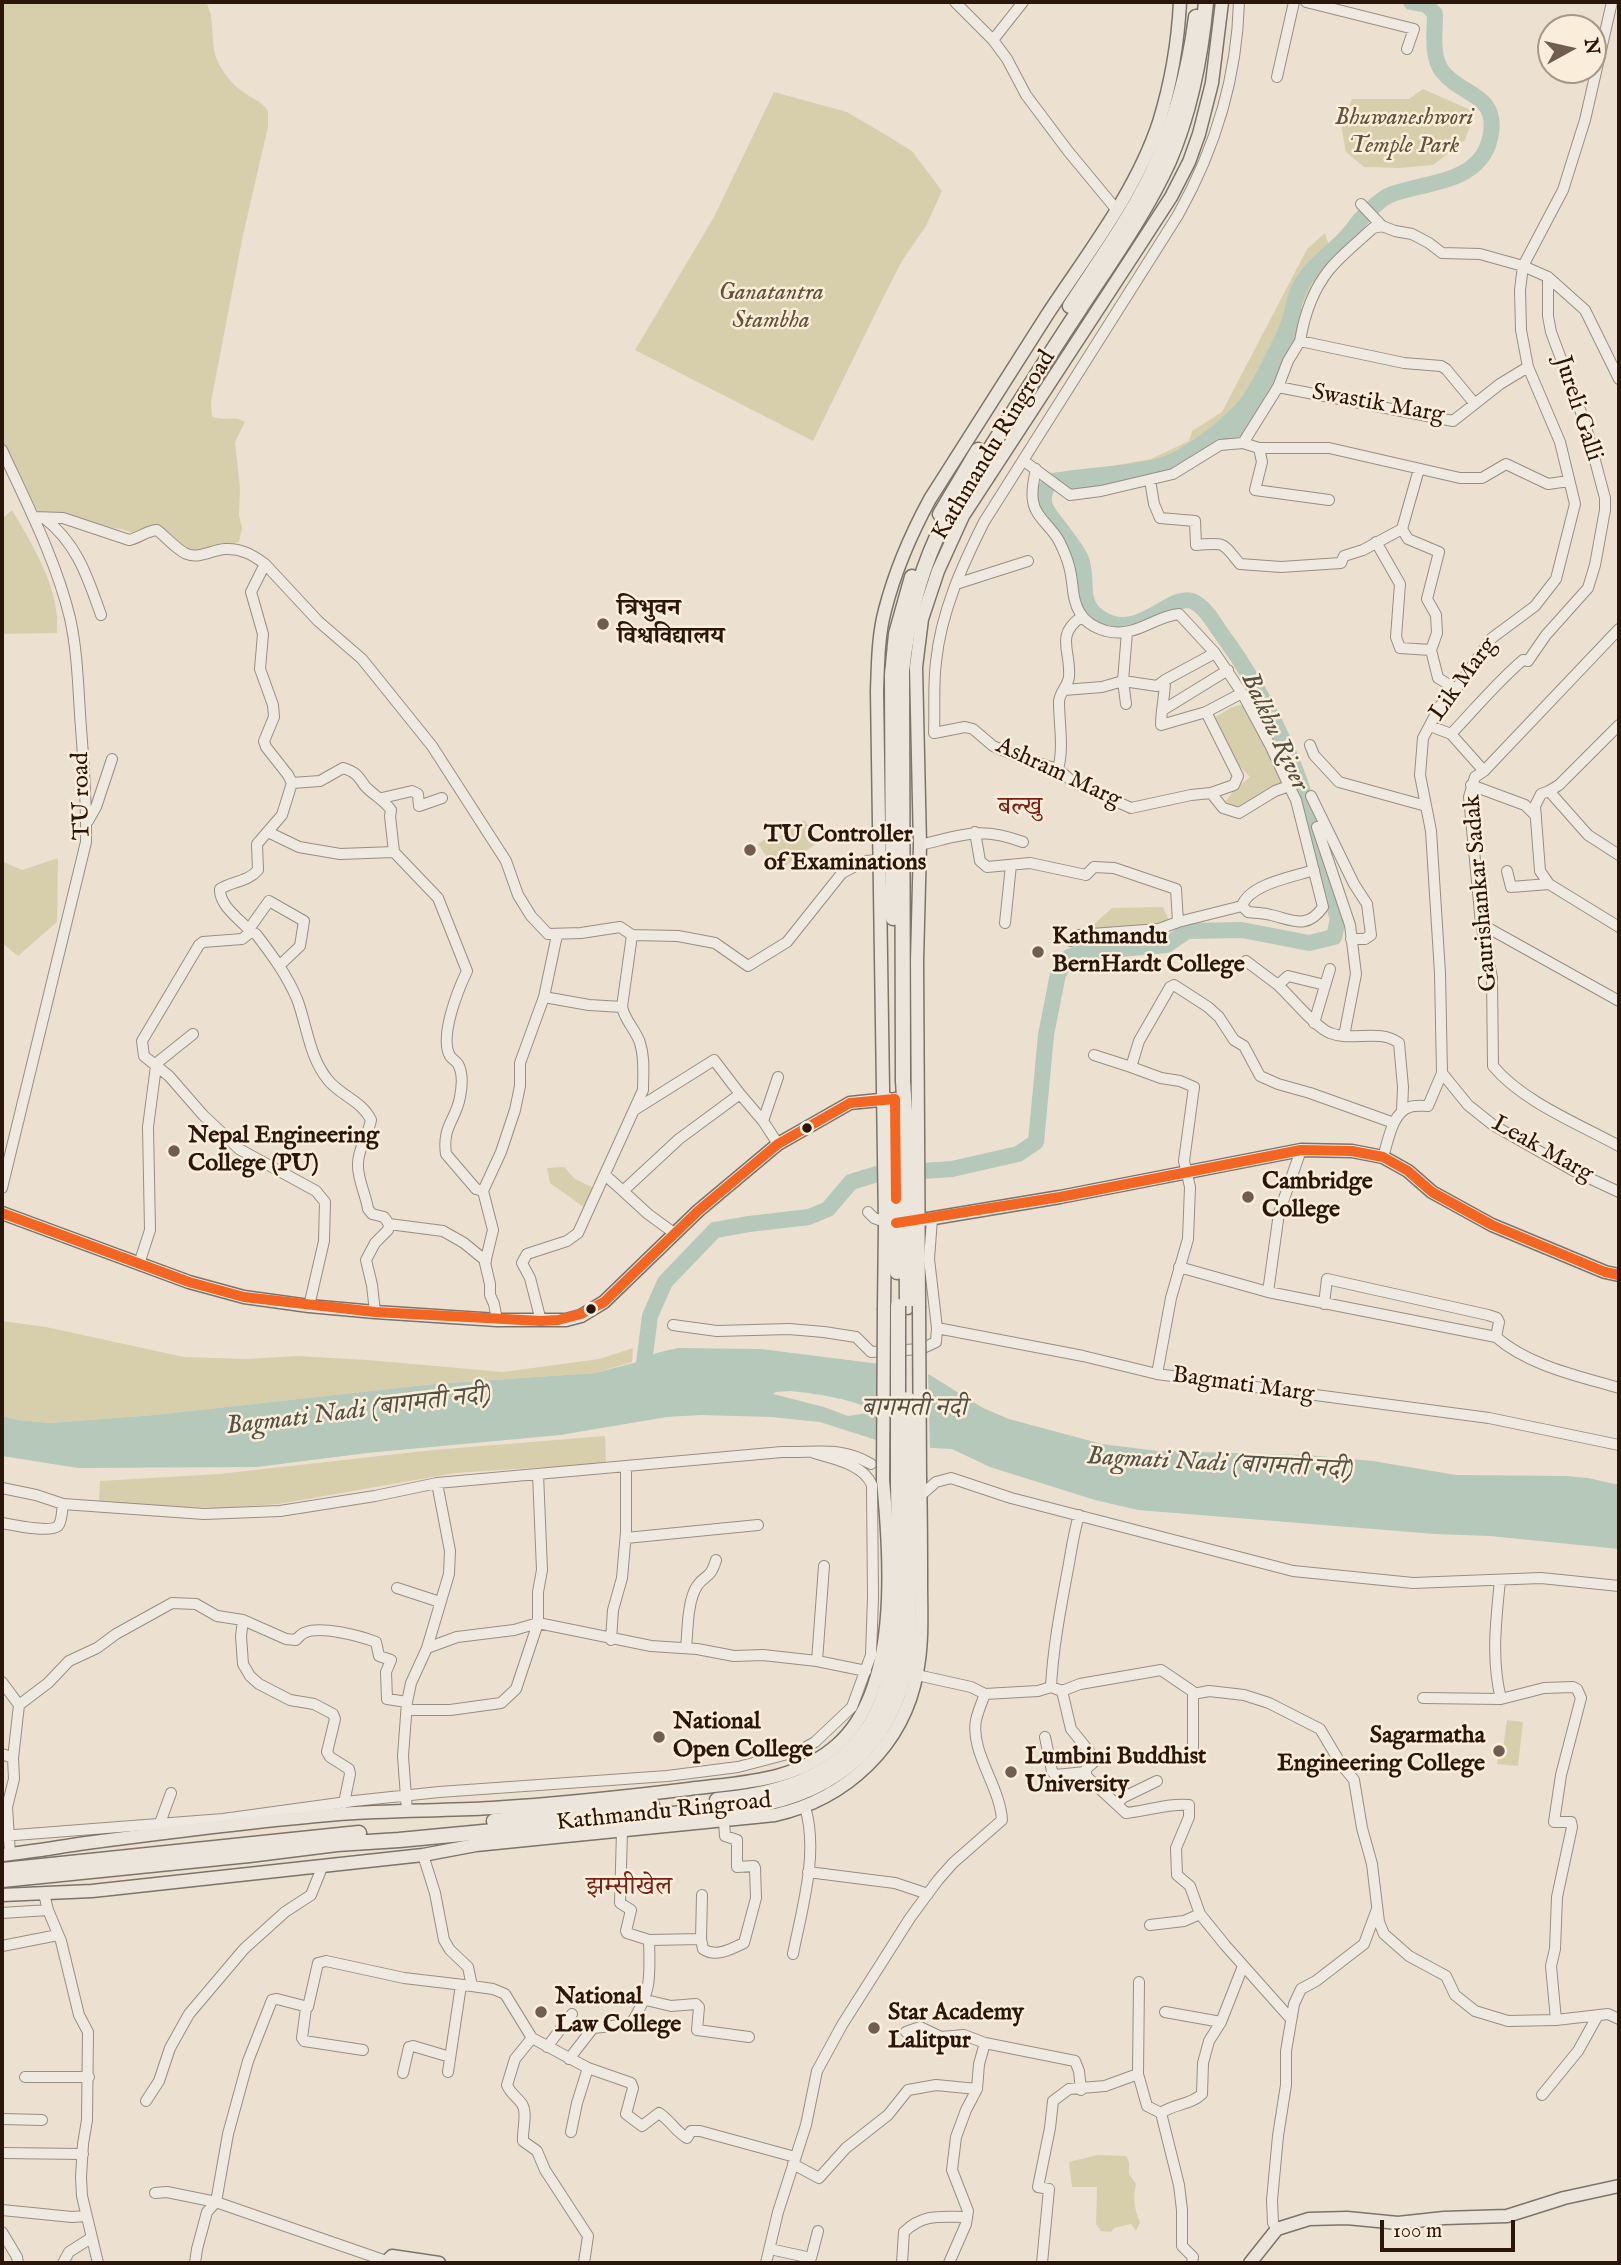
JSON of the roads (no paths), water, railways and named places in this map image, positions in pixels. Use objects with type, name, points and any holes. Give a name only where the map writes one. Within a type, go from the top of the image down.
[{"type":"highway","name":"Kathmandu Ringroad","points":[[2,1880],[337,1844],[572,1830],[746,1807],[792,1798],[831,1779],[865,1751],[891,1711],[908,1655],[909,1480],[902,1307],[897,727],[892,675],[896,634],[920,556],[953,489],[1151,175],[1176,113],[1190,57],[1197,2]]},
{"type":"highway","name":"Kathmandu Ringroad","points":[[897,727],[907,628],[920,580],[936,539],[1051,352],[1155,191],[1188,111],[1203,38],[1206,2]]},
{"type":"highway","points":[[897,727],[918,726]]},
{"type":"highway","name":"Kathmandu Ringroad","points":[[2,1870],[336,1834],[400,1830],[541,1810],[729,1799],[770,1792],[814,1776],[847,1752],[875,1716],[890,1682],[899,1612],[909,1480]]},
{"type":"main road","points":[[2,1895],[92,1891],[423,1855],[572,1830],[622,1830],[775,1815],[821,1800],[852,1780],[884,1749],[905,1712],[917,1675],[921,1637],[920,1496],[909,1480],[902,1307],[900,1100],[880,860],[877,691],[885,611],[914,529],[930,499],[1133,180],[1158,124],[1173,66],[1180,2]]},
{"type":"main road","points":[[900,1100],[917,961],[920,845],[918,645],[928,597],[963,516],[1177,185],[1196,143],[1205,113],[1217,56],[1223,2]]},
{"type":"main road","points":[[2,1213],[189,1282],[244,1297],[375,1312],[497,1320],[566,1320],[604,1302],[729,1183],[778,1144],[850,1103],[900,1100]]},
{"type":"main road","points":[[901,1223],[1060,1197],[1301,1150],[1352,1151],[1383,1157],[1408,1171],[1432,1192],[1492,1225],[1605,1272],[1619,1275]]},
{"type":"main road","points":[[6,1854],[339,1814],[541,1810],[780,1775],[801,1768],[827,1753],[852,1729],[872,1692],[884,1649],[887,1521],[883,1480],[902,1307]]},
{"type":"main road","points":[[1250,2263],[1278,2229],[1309,2219],[1347,2218],[1398,2223],[1507,2216],[1564,2198],[1619,2186]]},
{"type":"main road","points":[[386,2262],[393,2256],[439,2263]]},
{"type":"street","points":[[955,2],[993,40],[1007,59],[1026,95],[1116,209]]},
{"type":"street","points":[[993,40],[1023,2]]},
{"type":"street","points":[[956,584],[984,522],[1196,183],[1208,156],[1225,99],[1233,60],[1239,2]]},
{"type":"street","points":[[1277,77],[1294,2]]},
{"type":"street","points":[[1306,2],[1402,29],[1413,29],[1407,49]]},
{"type":"street","name":"Lik Marg","points":[[1442,1073],[1439,960],[1431,831],[1420,775],[1420,753],[1423,738],[1440,706],[1456,689],[1492,638],[1535,606],[1556,579],[1575,504],[1560,442],[1528,367],[1521,330],[1522,266],[1563,190],[1585,120],[1612,2]]},
{"type":"street","points":[[1361,204],[1382,226],[1412,234],[1442,253],[1480,254],[1548,277],[1585,310],[1619,379]]},
{"type":"street","points":[[1278,387],[1288,361],[1300,341],[1303,321],[1313,296],[1328,270],[1373,228],[1382,226]]},
{"type":"street","name":"Jureli Galli","points":[[1451,734],[1508,673],[1523,660],[1528,661],[1546,635],[1588,587],[1604,523],[1605,498],[1585,423],[1551,332],[1548,316],[1548,277]]},
{"type":"street","points":[[1300,341],[1404,363],[1441,366],[1475,404]]},
{"type":"street","points":[[1605,348],[1619,348]]},
{"type":"street","name":"Swastik Marg","points":[[1243,443],[1278,387],[1453,421],[1500,384],[1528,367]]},
{"type":"street","points":[[1024,461],[1070,495],[1150,482],[1182,470],[1222,445],[1243,443],[1259,448],[1329,448],[1460,478],[1482,478],[1506,464],[1548,484],[1569,481]]},
{"type":"street","points":[[1259,448],[1262,462],[1255,490],[1329,500]]},
{"type":"street","name":"TU road","points":[[2,450],[33,517],[69,616],[75,645],[87,825],[86,842],[2,1188]]},
{"type":"street","points":[[1419,469],[1402,529],[1408,539],[1439,552],[1427,599],[1436,615],[1437,633],[1432,650],[1438,678],[1456,689]]},
{"type":"street","points":[[1039,471],[1032,490],[1033,503],[1037,513],[1058,538],[1069,566],[1075,603],[1082,617],[1090,624],[1107,631],[1127,632],[1179,614],[1228,670],[1271,747],[1296,800],[1323,907],[1313,918],[1304,922],[1248,912],[1242,906]]},
{"type":"street","points":[[1150,482],[1160,518],[1195,521],[1196,545],[1218,543],[1226,546],[1240,564],[1281,567],[1341,563],[1344,556],[1363,550],[1402,529]]},
{"type":"street","points":[[33,517],[63,518],[129,540],[157,530],[192,556],[223,549],[235,550],[250,553],[265,564],[318,621],[362,659],[432,746],[506,861],[516,891],[531,916],[548,934],[620,928],[632,935],[678,936],[715,943],[748,966],[786,942],[842,873],[865,861],[880,860]]},
{"type":"street","points":[[44,517],[78,555],[101,615]]},
{"type":"street","points":[[1376,542],[1400,584],[1396,637],[1400,648],[1432,650]]},
{"type":"street","points":[[956,584],[1028,561]]},
{"type":"street","points":[[265,564],[251,592],[263,634],[260,669],[273,705],[274,717],[264,741],[292,783],[282,815],[257,844],[258,870],[252,877],[227,884],[220,889],[219,896],[256,934],[279,965],[297,999],[311,1048],[328,1080],[361,1105],[371,1121],[369,1132],[360,1146],[357,1166],[368,1209],[372,1214],[384,1217],[389,1224],[388,1230],[375,1243],[366,1260],[375,1312]]},
{"type":"street","name":"Ashram Marg","points":[[956,584],[945,612],[936,662],[934,733],[965,726],[993,746],[1058,769],[1073,782],[1131,808],[1211,793]]},
{"type":"street","points":[[1058,769],[1059,700],[1069,678],[1066,633],[1072,624],[1082,617]]},
{"type":"street","name":"Gaurishankar Sadak","points":[[1619,629],[1484,771],[1475,777],[1469,797],[1481,924],[1492,978],[1493,1066],[1529,1096],[1619,1146]]},
{"type":"street","points":[[1126,704],[1123,681],[1127,632]]},
{"type":"street","points":[[1064,690],[1102,687],[1123,681],[1157,686],[1215,653]]},
{"type":"street","points":[[1163,710],[1228,670]]},
{"type":"street","points":[[1165,680],[1161,725],[1206,712],[1242,693]]},
{"type":"street","points":[[1206,712],[1238,776],[1234,785],[1211,793],[1223,808],[1239,813],[1275,791],[1289,786]]},
{"type":"street","points":[[1619,725],[1559,785],[1541,794],[1535,806],[1540,871],[1549,884],[1619,927]]},
{"type":"street","points":[[1430,726],[1451,734],[1484,771]]},
{"type":"street","points":[[1310,745],[1314,755],[1339,782],[1426,806]]},
{"type":"street","points":[[87,825],[112,759]]},
{"type":"street","points":[[292,783],[320,781],[343,768],[361,777],[365,786],[382,798],[391,810],[394,852],[438,898],[467,971],[453,1008],[447,1042],[450,1056],[457,1063],[462,1079],[460,1099],[446,1129],[445,1149],[446,1154],[476,1189],[483,1191]]},
{"type":"street","points":[[1471,785],[1525,805],[1536,816]]},
{"type":"street","points":[[382,798],[412,791],[418,794],[419,806],[442,798]]},
{"type":"street","points":[[1549,791],[1588,835],[1619,855]]},
{"type":"street","points":[[1311,796],[1350,925],[1356,974],[1344,1036]]},
{"type":"street","points":[[268,832],[299,847],[340,854],[394,852]]},
{"type":"street","points":[[920,845],[975,832],[1003,835],[1023,842]]},
{"type":"street","points":[[975,832],[983,865],[1030,863],[1086,875],[1094,867],[1114,868],[1176,889],[1178,922]]},
{"type":"street","points":[[1322,832],[1367,904],[1372,930],[1368,937],[1351,939]]},
{"type":"street","points":[[1005,923],[1011,865]]},
{"type":"street","points":[[1242,906],[1245,897],[1256,889],[1314,870]]},
{"type":"street","points":[[1507,871],[1511,887],[1549,884]]},
{"type":"street","points":[[1334,877],[1349,873]]},
{"type":"street","points":[[279,965],[300,946],[304,921],[269,901],[242,939],[203,942],[199,945],[142,1041],[144,1056],[169,1076],[203,1115],[239,1149],[316,1191],[325,1202],[324,1241],[309,1306]]},
{"type":"street","points":[[1071,941],[1078,935],[1159,929],[1242,906]]},
{"type":"street","points":[[1481,924],[1619,1001]]},
{"type":"street","points":[[497,1320],[490,1295],[486,1261],[493,1230],[483,1191],[501,1152],[515,1110],[520,1086],[520,1063],[544,998],[557,935]]},
{"type":"street","points":[[541,1321],[530,1278],[522,1263],[527,1254],[567,1241],[578,1233],[643,1090],[644,1064],[640,1042],[625,1020],[622,1007],[632,935]]},
{"type":"street","points":[[1246,961],[1278,985],[1314,1023],[1329,1033],[1389,1037],[1399,1043],[1402,1111]]},
{"type":"street","points":[[1314,1023],[1330,969]]},
{"type":"street","points":[[1278,985],[1288,976],[1325,985]]},
{"type":"street","points":[[1132,1067],[1139,1041],[1167,992],[1174,985],[1219,1017],[1234,1040],[1244,1046],[1260,1076],[1394,1123]]},
{"type":"street","points":[[544,998],[622,1007]]},
{"type":"street","points":[[139,1264],[150,1230],[148,1127],[156,1066],[193,1034]]},
{"type":"street","points":[[1094,1055],[1161,1079],[1180,1081],[1194,1087],[1184,1161],[1190,1187],[1188,1239],[1179,1267],[1157,1374]]},
{"type":"street","points":[[636,1109],[714,1060],[778,1144]]},
{"type":"street","points":[[1383,1157],[1394,1123],[1402,1111],[1410,1107],[1427,1106],[1442,1073]]},
{"type":"street","name":"Leak Marg","points":[[1442,1073],[1468,1105],[1493,1125],[1528,1146],[1619,1192]]},
{"type":"street","points":[[763,1121],[778,1077]]},
{"type":"street","points":[[623,1191],[679,1139],[740,1094]]},
{"type":"street","points":[[1268,1292],[1279,1213],[1301,1150]]},
{"type":"street","points":[[605,1175],[648,1214],[674,1233]]},
{"type":"street","points":[[868,1212],[901,1223]]},
{"type":"street","points":[[673,1325],[718,1331],[789,1329],[824,1332],[856,1337],[871,1352],[921,1349],[936,1342],[937,1328],[929,1259],[932,1219]]},
{"type":"street","points":[[389,1224],[443,1231],[464,1243],[486,1261]]},
{"type":"street","points":[[1179,1267],[1268,1292],[1496,1337],[1507,1348],[1557,1369],[1619,1388]]},
{"type":"street","points":[[1324,1304],[1327,1279],[1497,1318],[1499,1322],[1496,1337]]},
{"type":"street","name":"Bagmati Marg","points":[[937,1328],[1083,1356],[1157,1374],[1489,1418],[1619,1445]]},
{"type":"street","points":[[2,1488],[63,1504],[204,1514],[280,1511],[437,1483],[782,1452],[834,1451],[852,1454],[871,1464]]},
{"type":"street","points":[[5,1836],[223,1819],[407,1796],[573,1781],[645,1778],[738,1767],[799,1751],[815,1742],[852,1706],[871,1655],[872,1485],[864,1474],[851,1465],[814,1453]]},
{"type":"street","points":[[611,1640],[613,1610],[622,1578],[626,1538],[626,1466]]},
{"type":"street","points":[[19,1705],[48,1683],[69,1661],[97,1648],[116,1634],[172,1603],[196,1604],[218,1616],[243,1620],[286,1639],[296,1640],[304,1633],[315,1631],[351,1633],[376,1642],[379,1656],[391,1660],[386,1672],[387,1699],[407,1706],[450,1710],[501,1703],[516,1689],[538,1623],[538,1592],[542,1570],[538,1474]]},
{"type":"street","points":[[920,1496],[936,1482],[950,1478],[1011,1498],[1293,1571],[1413,1583],[1541,1578],[1619,1586]]},
{"type":"street","points":[[407,1811],[403,1756],[411,1683],[427,1648],[449,1574],[450,1551],[437,1483]]},
{"type":"street","points":[[2,1523],[48,1530],[60,1524],[63,1504]]},
{"type":"street","points":[[1051,1687],[1056,1628],[1071,1543],[1079,1515]]},
{"type":"street","points":[[626,1538],[758,1525]]},
{"type":"street","points":[[686,1648],[691,1604],[697,1585],[712,1574],[716,1560]]},
{"type":"street","points":[[817,1661],[824,1566]]},
{"type":"street","points":[[1500,1580],[1494,1646],[1495,1675],[1501,1699]]},
{"type":"street","points":[[397,1588],[440,1602]]},
{"type":"street","points":[[243,1620],[243,1664],[250,1676],[259,1684],[290,1700],[314,1704],[333,1714],[335,1718],[327,1752],[330,1757],[349,1769],[344,1802]]},
{"type":"street","points":[[427,1648],[457,1637],[514,1630],[538,1623],[651,1646],[686,1648],[734,1656],[817,1661],[866,1671]]},
{"type":"street","points":[[917,1675],[971,1687],[985,1694],[1038,1691],[1051,1687],[1062,1691],[1080,1684],[1161,1671],[1193,1693],[1193,1748]]},
{"type":"street","points":[[2,1682],[19,1705],[13,1758],[15,1779],[7,1807],[6,1854]]},
{"type":"street","points":[[1423,1698],[1501,1699],[1544,1688],[1573,1687],[1581,1698],[1561,1775],[1555,1822],[1572,1824],[1557,1897],[1555,1950],[1551,1966],[1556,2020]]},
{"type":"street","points":[[1062,1691],[1071,1729],[1092,1755],[1093,1763],[1086,1769],[1086,1776],[1126,1813],[1153,1810],[1170,1803],[1189,1805],[1189,1817],[1176,1848],[1177,1875],[1189,1886],[1200,1914],[1242,1966],[1290,2018]]},
{"type":"street","points":[[1193,1693],[1209,1691],[1244,1695],[1269,1703],[1320,1729],[1354,1780],[1384,1934],[1409,1956],[1446,1976],[1455,1995],[1475,2011],[1507,2021],[1556,2020],[1608,2014],[1619,2019]]},
{"type":"street","points":[[766,2263],[806,2125],[817,2071],[872,1977],[928,1894],[953,1863],[1002,1820],[1001,1807],[977,1746],[976,1721],[985,1694]]},
{"type":"street","points":[[1045,1737],[1055,1775],[1086,1772]]},
{"type":"street","points":[[2,1754],[13,1758]]},
{"type":"street","points":[[738,1767],[739,1783]]},
{"type":"street","points":[[1116,1804],[1157,1781]]},
{"type":"street","points":[[160,1823],[171,1793]]},
{"type":"street","points":[[793,1954],[808,1872],[810,1824],[805,1807]]},
{"type":"street","points":[[702,1895],[703,1949],[708,1953],[726,1951],[744,1943],[757,1898],[755,1868],[737,1867],[737,1840],[725,1836],[724,1821]]},
{"type":"street","points":[[622,1830],[620,1903],[631,1910],[627,1933],[649,1940],[701,1939]]},
{"type":"street","points":[[423,1855],[435,1893],[444,1940],[450,1950],[468,1967],[448,2072]]},
{"type":"street","points":[[146,2101],[159,2081],[170,2048],[189,2014],[244,1949],[285,1912],[311,1895],[323,1865]]},
{"type":"street","points":[[808,1872],[895,1883],[928,1894]]},
{"type":"street","points":[[44,1894],[79,2015],[88,2032],[88,2120],[83,2154],[82,2196],[98,2263]]},
{"type":"street","points":[[1278,2229],[1273,2223],[1272,2200],[1286,2085],[1290,2018],[1301,1989],[1316,1981],[1364,1944],[1377,1909]]},
{"type":"street","points":[[2,1913],[48,1910]]},
{"type":"street","points":[[1150,1924],[1184,1921],[1200,1914]]},
{"type":"street","points":[[2,1947],[58,1935]]},
{"type":"street","points":[[569,2059],[596,2027],[629,2025],[646,2000],[650,1977],[649,1940]]},
{"type":"street","points":[[363,2050],[304,2041],[302,2038],[306,2008],[318,1963],[326,1961],[404,1978],[493,1989],[505,1994],[532,2038],[588,2068],[631,2083],[633,2088],[626,2114],[642,2126],[659,2113],[673,2124],[676,2132],[687,2138],[691,2131],[700,2131],[794,2161],[819,2178],[846,2148],[888,2115],[908,2090],[936,2085],[977,2089]]},
{"type":"street","points":[[1161,2113],[1181,2103],[1196,2100],[1202,2094],[1209,2041],[1220,2022],[1242,1966]]},
{"type":"street","points":[[1139,1982],[1138,2074],[1147,2106],[1161,2113]]},
{"type":"street","points":[[195,2263],[207,2212],[216,2202],[228,2134],[244,2073],[272,2000],[277,1999],[306,2008]]},
{"type":"street","points":[[646,2000],[671,2006],[696,2004],[699,2007],[697,2030],[749,2037]]},
{"type":"street","points":[[1165,2012],[1220,2022]]},
{"type":"street","points":[[547,2047],[572,2014]]},
{"type":"street","points":[[1542,2095],[1578,2051],[1598,2015]]},
{"type":"street","points":[[906,2032],[919,2027],[941,2037],[964,2035],[985,2043],[1075,2061],[1081,2090]]},
{"type":"street","points":[[532,2038],[515,2059],[507,2085],[525,2112],[523,2141],[537,2151],[545,2171],[588,2236],[584,2263]]},
{"type":"street","points":[[949,2263],[968,2211],[952,2170],[956,2137],[965,2110],[977,2089],[979,2064],[985,2043]]},
{"type":"street","points":[[403,2073],[409,2047],[450,2057]]},
{"type":"street","points":[[571,2132],[588,2068]]},
{"type":"street","points":[[1042,2263],[1049,2189],[1038,2187],[1054,2101],[1069,2089],[1105,2086],[1138,2074]]},
{"type":"street","points":[[25,2077],[89,2077]]},
{"type":"street","points":[[1161,2113],[1182,2210],[1182,2246],[1193,2256],[1192,2263]]},
{"type":"street","points":[[2,2119],[41,2120]]},
{"type":"street","points":[[2,2152],[83,2154]]},
{"type":"street","points":[[155,2193],[167,2192],[216,2202],[386,2262]]},
{"type":"street","points":[[2,2210],[86,2216]]},
{"type":"street","points":[[902,2263],[904,2232],[916,2221],[930,2217],[967,2217]]},
{"type":"street","points":[[770,2249],[811,2258],[818,2231]]},
{"type":"street","points":[[3,2237],[17,2257],[18,2263]]},
{"type":"street","points":[[63,2263],[69,2252],[91,2238]]},
{"type":"water","points":[[1332,258],[1305,311],[1291,352],[1271,393],[1239,441],[1229,439],[1183,474],[1169,480],[1079,497],[1059,486],[1091,484],[1172,471],[1218,440],[1246,412]]},
{"type":"water","name":"बागमती नदी","points":[[678,1348],[761,1349],[896,1366],[930,1375],[983,1408],[1009,1419],[1102,1444],[1158,1451],[1307,1455],[1373,1461],[1456,1475],[1588,1478],[1619,1485],[1619,1549],[1490,1536],[1138,1510],[1095,1500],[990,1467],[952,1449],[895,1446],[820,1422],[771,1417],[667,1417],[560,1435],[367,1453],[257,1467],[78,1468],[2,1456],[2,1416],[49,1423],[154,1415],[434,1384],[595,1373],[645,1360],[656,1353]],"holes":[[[790,1391],[846,1400],[874,1412],[848,1416],[773,1394]]]},
{"type":"waterway","name":"Balkhu River","points":[[642,1379],[650,1316],[665,1282],[715,1230],[809,1217],[828,1209],[851,1182],[877,1174],[952,1169],[1018,1154],[1036,1142],[1046,1035],[1058,974],[1069,957],[1083,952],[1167,945],[1187,931],[1242,930],[1309,943],[1334,937],[1338,919],[1300,781],[1272,718],[1238,657],[1205,611],[1196,603],[1187,600],[1128,625],[1114,624],[1099,617],[1088,605],[1081,559],[1046,509],[1044,496],[1050,482],[1133,472],[1168,464],[1191,452],[1219,431],[1246,405],[1256,389],[1287,328],[1299,289],[1317,265],[1386,197],[1451,178],[1477,162],[1486,150],[1491,133],[1489,110],[1476,96],[1442,71],[1435,51],[1435,14],[1427,5],[1411,2]]},
{"type":"place","name":"त्रिभुवन विश्वविद्यालय","points":[[603,624]]},
{"type":"place","name":"TU Controller of Examinations","points":[[750,850]]},
{"type":"place","name":"Kathmandu BernHardt College","points":[[1038,952]]},
{"type":"place","name":"Nepal Engineering College (PU)","points":[[174,1151]]},
{"type":"place","name":"Cambridge College","points":[[1248,1197]]},
{"type":"place","name":"National Open College","points":[[659,1737]]},
{"type":"place","name":"Sagarmatha Engineering College","points":[[1499,1751]]},
{"type":"place","name":"Lumbini Buddhist University","points":[[1011,1772]]},
{"type":"place","name":"National Law College","points":[[541,2012]]},
{"type":"place","name":"Star Academy Lalitpur","points":[[874,2028]]},
{"type":"district","name":"बल्खु","points":[[1020,809]]},
{"type":"district","name":"झम्सीखेल","points":[[629,1889]]},
{"type":"park label","name":"Bhuwaneshwori Temple Park","points":[[1404,133]]},
{"type":"park label","name":"Ganatantra Stambha","points":[[771,308]]},
{"type":"water label","name":"Bagmati Nadi (बागमती नदी)","points":[[359,1412]]},
{"type":"water label","name":"Bagmati Nadi (बागमती नदी)","points":[[1220,1465]]}]
